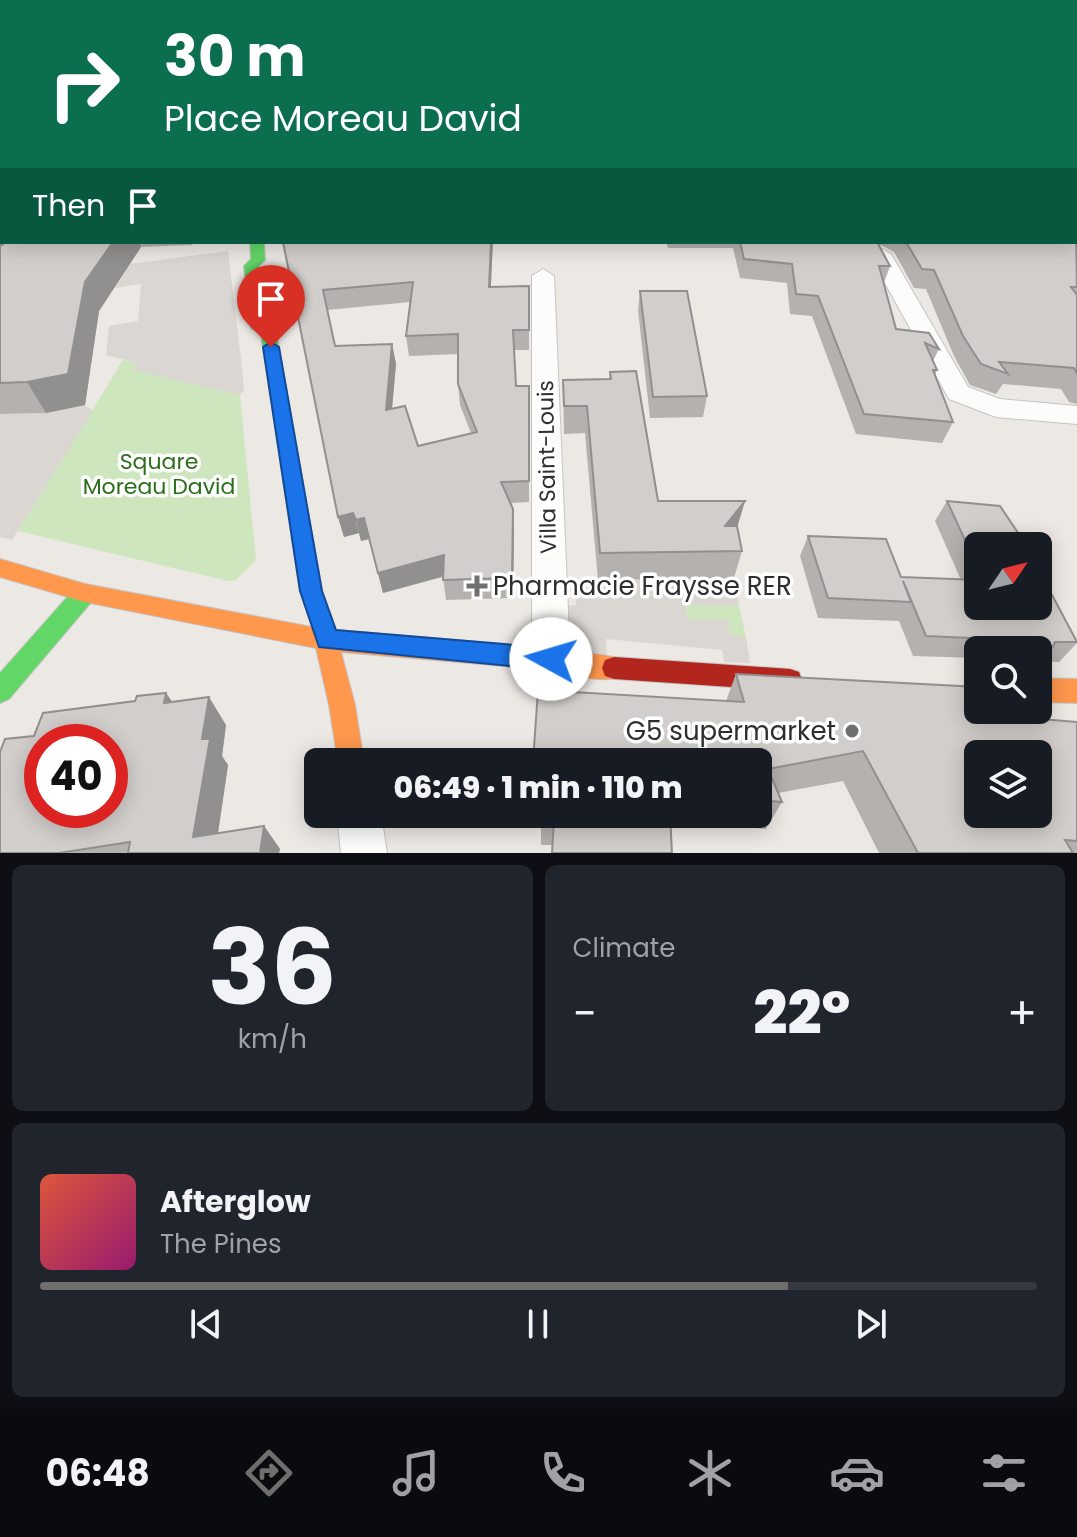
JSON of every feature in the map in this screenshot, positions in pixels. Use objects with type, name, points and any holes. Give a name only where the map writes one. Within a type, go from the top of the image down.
[{"type":"street","points":[[257,251],[265,265],[275,325],[268,332],[311,591],[327,640],[349,748]]},
{"type":"street","points":[[880,254],[958,393],[996,408],[1077,415]]},
{"type":"street","name":"Villa Saint-Louis","points":[[543,276],[551,659]]},
{"type":"street","points":[[0,568],[85,593],[327,640],[551,659],[581,666],[804,680]]},
{"type":"street","points":[[0,691],[85,593]]},
{"type":"street","points":[[1052,690],[1077,691]]},
{"type":"street","points":[[361,828],[364,853]]},
{"type":"green space","name":"Square Moreau David","points":[[123,360],[138,363],[133,369],[240,395],[256,560],[236,580],[228,581],[18,531]]},
{"type":"green space","points":[[685,605],[739,606],[746,637],[731,635],[728,620],[687,619]]},
{"type":"shaded area","points":[[228,251],[244,389],[240,395],[132,370],[137,363],[106,355],[109,326],[138,321],[141,284],[115,288],[130,264]]},
{"type":"shaded area","points":[[85,405],[93,411],[12,540],[0,537],[0,414],[46,413]]},
{"type":"shaded area","points":[[734,578],[739,606],[686,605],[687,619],[728,620],[731,635],[746,637],[750,663],[724,662],[722,650],[606,639],[607,658],[574,644],[570,634],[567,606],[576,605],[577,588],[595,588],[597,580]]},
{"type":"building","points":[[112,244],[85,282],[68,374],[27,382],[0,383],[2,245]]},
{"type":"building","points":[[283,244],[491,244],[489,287],[529,286],[529,330],[513,330],[516,386],[529,386],[529,481],[501,482],[513,509],[512,578],[443,580],[444,555],[378,573],[364,518],[356,520],[353,513],[338,517]],"holes":[[[413,282],[406,336],[458,334],[458,384],[477,432],[418,446],[405,406],[386,410],[392,344],[335,346],[323,290]]]},
{"type":"building","points":[[740,244],[878,244],[890,266],[879,266],[896,329],[929,333],[939,349],[925,343],[953,422],[864,414],[818,296],[796,294],[792,264],[744,259]]},
{"type":"building","points":[[907,244],[1076,244],[1077,287],[1071,287],[1077,295],[1077,374],[1074,368],[999,362],[1008,374],[981,364],[963,336],[934,270],[922,269]]},
{"type":"building","points":[[640,291],[687,291],[707,396],[653,397]]},
{"type":"building","points":[[636,371],[658,501],[745,501],[725,526],[737,526],[742,551],[600,553],[587,406],[564,406],[563,380],[611,379],[610,372]]},
{"type":"building","points":[[947,501],[1000,506],[1018,532],[964,532],[964,538]]},
{"type":"building","points":[[808,536],[886,539],[901,577],[964,579],[964,620],[1052,620],[1052,595],[1077,642],[1055,642],[1052,648],[1052,636],[926,636],[903,581],[911,602],[828,598]]},
{"type":"building","points":[[736,674],[964,686],[964,724],[1052,724],[1052,720],[1077,722],[1077,841],[1065,840],[1073,853],[918,853],[863,751],[772,768],[772,748],[534,748],[538,690],[744,702]]},
{"type":"building","points":[[166,693],[164,703],[209,697],[202,739],[210,739],[193,837],[264,826],[260,853],[128,853],[130,842],[59,853],[0,853],[0,752],[5,739],[24,737],[24,828],[128,828],[128,724],[39,724],[43,713],[135,701],[137,696]]},
{"type":"building","points":[[772,778],[782,802],[772,801]]},
{"type":"building","points":[[553,828],[671,828],[672,853],[552,853]]},
{"type":"traffic: fast","points":[[257,244],[258,260],[251,266],[259,328],[268,332],[311,591],[323,628]]},
{"type":"traffic: fast","points":[[0,691],[85,593]]},
{"type":"traffic: slow","points":[[0,568],[85,593],[327,640],[551,659],[581,666],[614,668]]},
{"type":"traffic: slow","points":[[323,628],[349,748]]},
{"type":"traffic: slow","points":[[1052,690],[1077,691]]},
{"type":"traffic: jam","points":[[614,668],[790,680]]},
{"type":"place","name":"Pharmacie Fraysse RER","points":[[477,586]]},
{"type":"place","name":"G5 supermarket","points":[[852,731]]},
{"type":"route","points":[[271,347],[311,591],[327,640],[551,659]]}]
